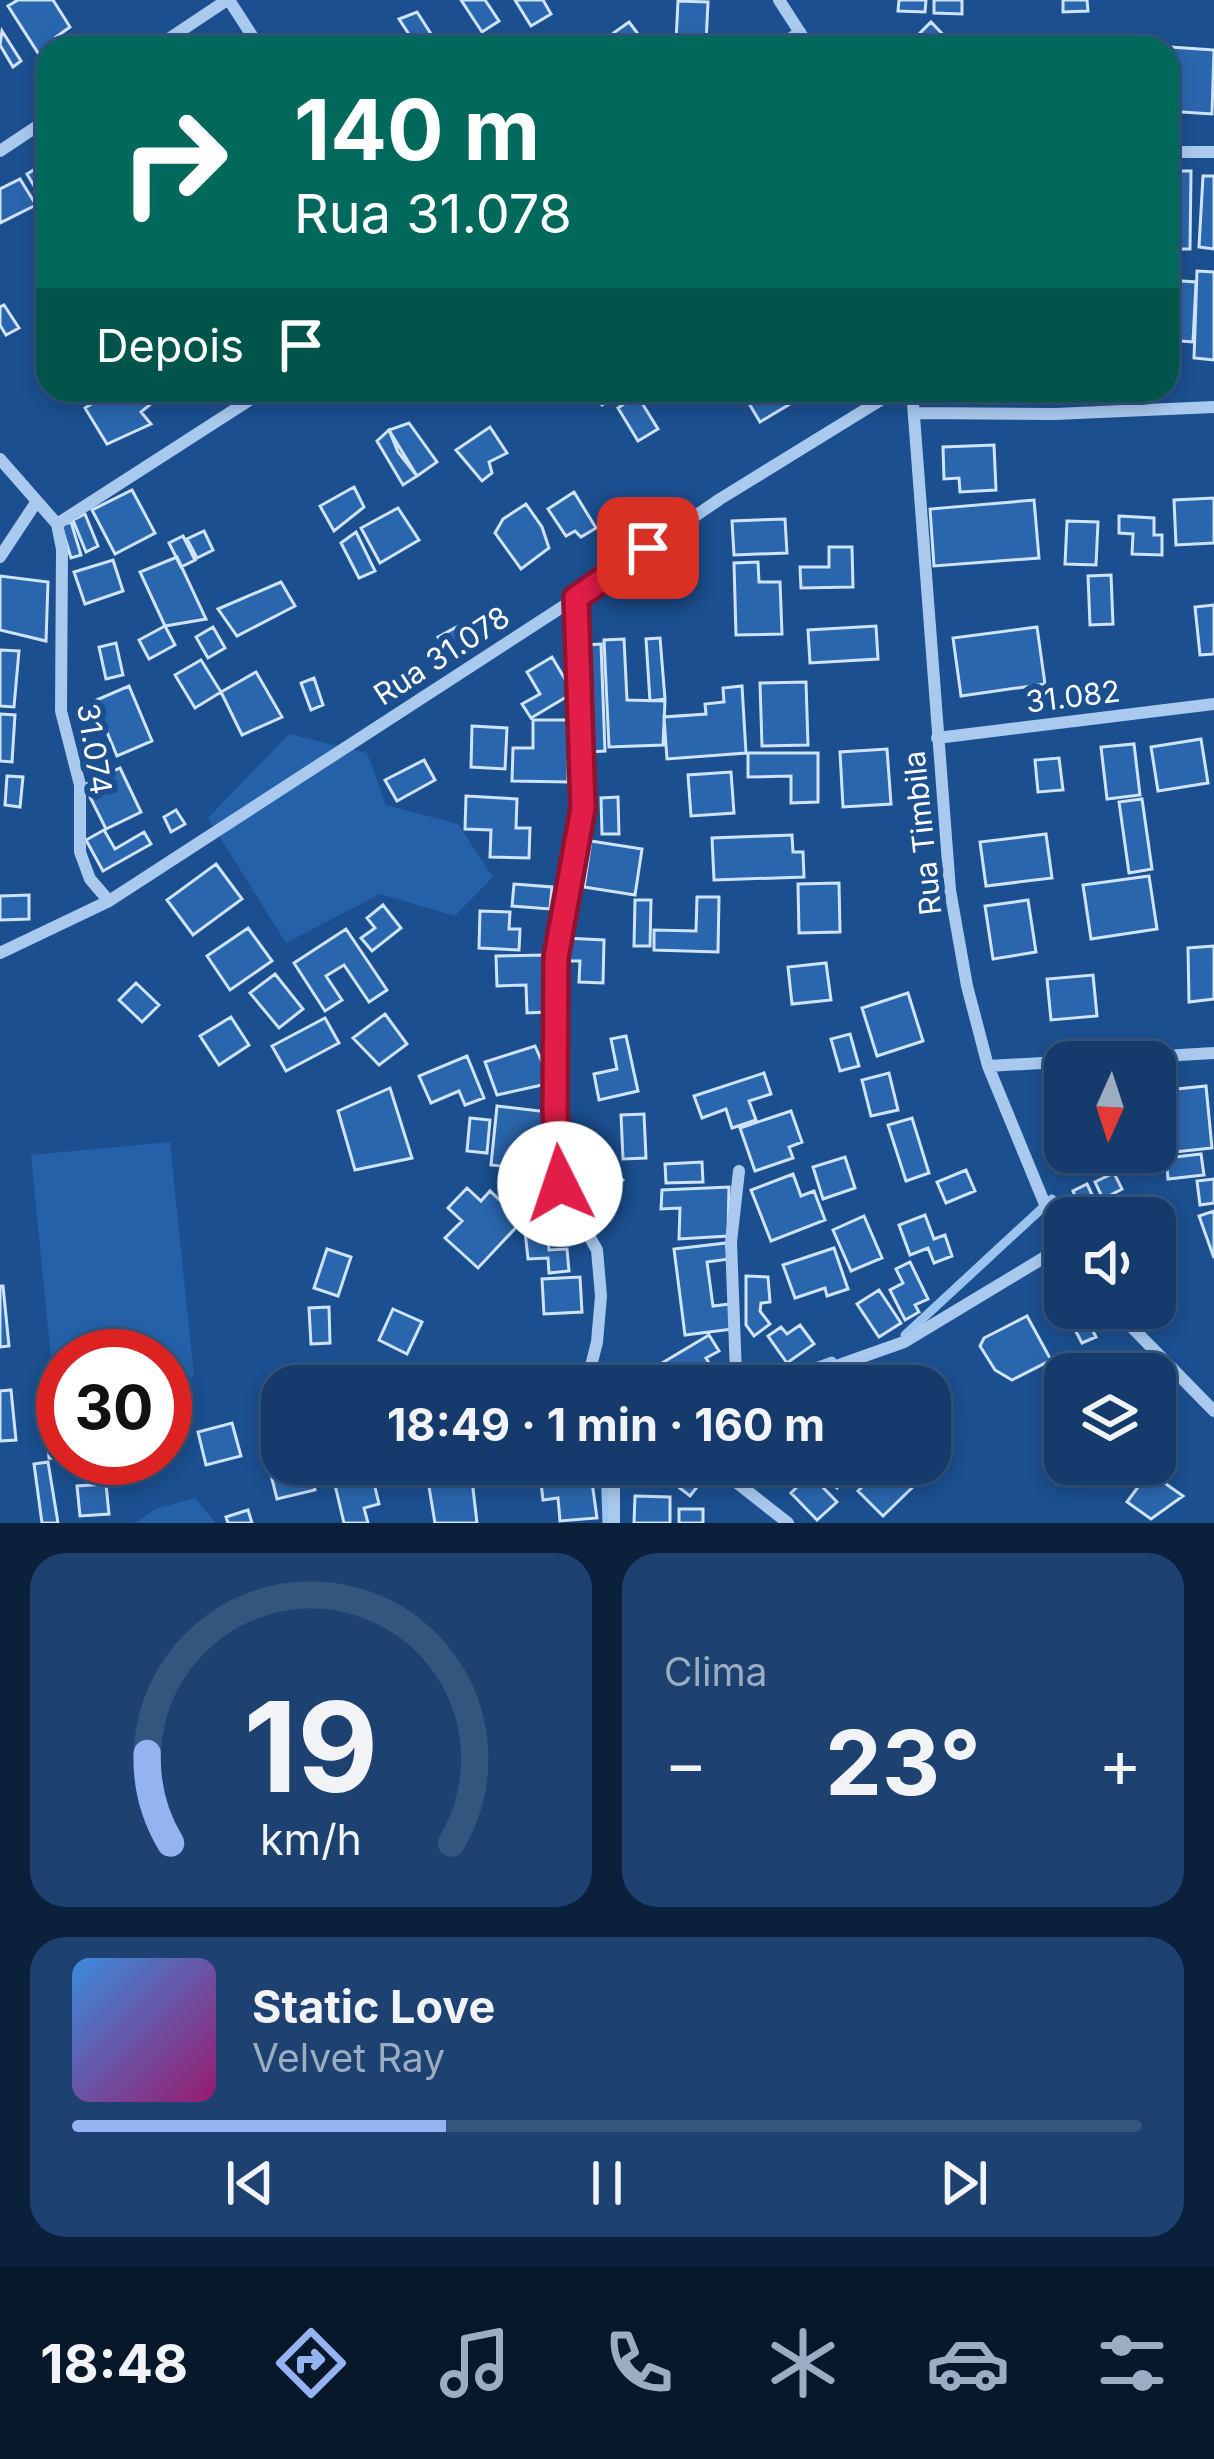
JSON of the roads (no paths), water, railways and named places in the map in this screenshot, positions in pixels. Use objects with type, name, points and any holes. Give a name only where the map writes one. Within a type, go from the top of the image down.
[{"type":"street","points":[[173,36],[228,0],[252,36]]},
{"type":"street","points":[[779,0],[802,36]]},
{"type":"street","points":[[794,36],[800,32]]},
{"type":"street","points":[[0,152],[36,127]]},
{"type":"street","points":[[1179,152],[1214,152]]},
{"type":"street","points":[[0,459],[57,524],[247,402]]},
{"type":"street","name":"Rua 31.078","points":[[2,949],[109,901],[720,499],[878,402]]},
{"type":"street","name":"Rua Timbila","points":[[913,402],[950,890],[974,1020],[1044,1203]]},
{"type":"street","points":[[914,413],[1055,415],[1214,407]]},
{"type":"street","points":[[0,557],[37,501]]},
{"type":"street","name":"31.074","points":[[57,524],[62,549],[62,711],[80,784],[80,852],[90,879],[109,901]]},
{"type":"street","points":[[576,598],[583,808],[556,957],[555,1112],[560,1184],[597,1250],[601,1296],[590,1365]]},
{"type":"street","name":"31.082","points":[[937,738],[1214,704]]},
{"type":"street","points":[[988,1066],[1214,1053]]},
{"type":"street","points":[[736,1365],[731,1242],[740,1171]]},
{"type":"street","points":[[839,1365],[904,1342],[1044,1261]]},
{"type":"street","points":[[1134,1329],[1214,1411]]},
{"type":"street","points":[[614,1485],[614,1523]]},
{"type":"street","points":[[740,1485],[788,1523]]},
{"type":"waterway","points":[[905,1335],[1044,1206]]},
{"type":"waterway","points":[[821,1365],[832,1361]]},
{"type":"waterway","points":[[606,1485],[607,1523]]}]
